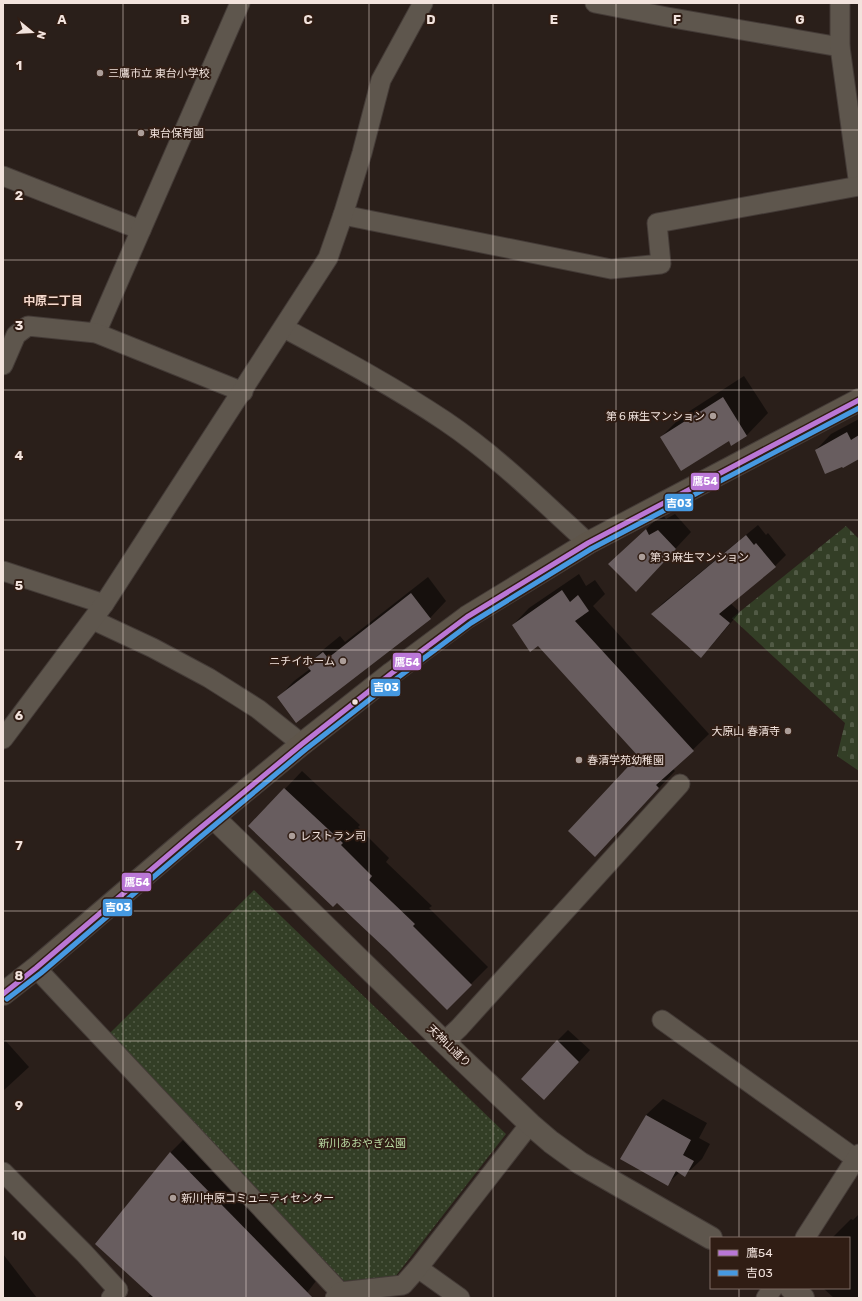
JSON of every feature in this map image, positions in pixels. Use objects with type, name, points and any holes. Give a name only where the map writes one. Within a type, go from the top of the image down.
[{"type":"main road","points":[[3,994],[36,968],[302,744],[392,673],[467,617],[588,543],[859,400]]},
{"type":"street","points":[[96,333],[240,3]]},
{"type":"street","points":[[3,739],[104,604],[328,258],[362,153],[381,80],[422,3]]},
{"type":"street","points":[[595,3],[667,17],[840,46]]},
{"type":"street","points":[[343,215],[611,269],[661,264],[657,223],[859,186],[840,46],[840,3]]},
{"type":"street","points":[[3,176],[141,230]]},
{"type":"street","points":[[3,366],[16,335],[28,326],[96,333],[242,392]]},
{"type":"street","points":[[284,328],[386,383],[446,421],[499,463],[588,543]]},
{"type":"street","points":[[3,571],[104,604]]},
{"type":"street","points":[[93,620],[153,648],[209,678],[258,709],[302,744]]},
{"type":"street","points":[[444,1042],[459,1028],[680,784]]},
{"type":"street","name":"天神山通り","points":[[214,818],[444,1042],[551,1142],[580,1163],[710,1237]]},
{"type":"street","points":[[36,968],[338,1295],[403,1285],[418,1268],[530,1124]]},
{"type":"street","points":[[662,1020],[857,1157],[805,1237]]},
{"type":"street","points":[[3,1172],[84,1253],[118,1290],[111,1298]]},
{"type":"street","points":[[418,1268],[460,1298]]},
{"type":"street","points":[[766,1298],[772,1289]]},
{"type":"street","points":[[792,1289],[803,1298]]},
{"type":"green space","points":[[846,526],[859,539],[859,771],[837,756],[845,723],[732,618]]},
{"type":"green space","name":"新川あおやぎ公園","points":[[254,890],[506,1134],[395,1277],[344,1281],[109,1034]]},
{"type":"building","name":"第６麻生マンション","points":[[723,397],[747,436],[731,446],[729,441],[681,471],[660,437]]},
{"type":"building","points":[[847,432],[851,440],[859,435],[859,459],[843,468],[842,467],[825,474],[815,450]]},
{"type":"building","name":"第３麻生マンション","points":[[646,529],[649,535],[658,530],[676,549],[636,592],[608,564]]},
{"type":"building","points":[[746,535],[754,545],[756,543],[776,567],[719,614],[730,623],[701,658],[651,614]]},
{"type":"building","points":[[562,590],[570,602],[578,595],[589,611],[575,621],[694,751],[656,785],[659,788],[595,857],[568,831],[638,756],[538,646],[530,652],[512,625]]},
{"type":"building","name":"ニチイホーム","points":[[411,593],[431,619],[296,723],[277,697],[311,671],[306,665],[323,652],[328,658]]},
{"type":"building","points":[[284,788],[343,843],[341,845],[372,876],[369,880],[415,924],[413,926],[472,985],[447,1010],[337,903],[333,907],[248,826]]},
{"type":"building","points":[[557,1040],[579,1062],[544,1100],[521,1079]]},
{"type":"building","points":[[646,1115],[691,1140],[683,1155],[694,1161],[685,1177],[676,1171],[668,1186],[620,1159]]},
{"type":"building","name":"新川中原コミュニティセンター","points":[[170,1152],[313,1298],[154,1298],[95,1244]]},
{"type":"transit line","name":"鷹54","points":[[3,994],[36,968],[193,834],[302,744],[392,673],[467,617],[588,543],[859,400]]},
{"type":"transit line","name":"吉03","points":[[7,999],[41,973],[306,749],[471,623],[591,549],[859,408]]},
{"type":"place","name":"三鷹市立 東台小学校","points":[[100,73]]},
{"type":"place","name":"東台保育園","points":[[141,133]]},
{"type":"place","name":"第６麻生マンション","points":[[713,416]]},
{"type":"place","name":"第３麻生マンション","points":[[642,557]]},
{"type":"place","name":"ニチイホーム","points":[[343,661]]},
{"type":"place","name":"大原山 春清寺","points":[[788,731]]},
{"type":"place","name":"春清学苑幼稚園","points":[[579,760]]},
{"type":"place","name":"レストラン司","points":[[292,836]]},
{"type":"place","name":"新川中原コミュニティセンター","points":[[173,1198]]},
{"type":"district","name":"中原二丁目","points":[[53,301]]}]
